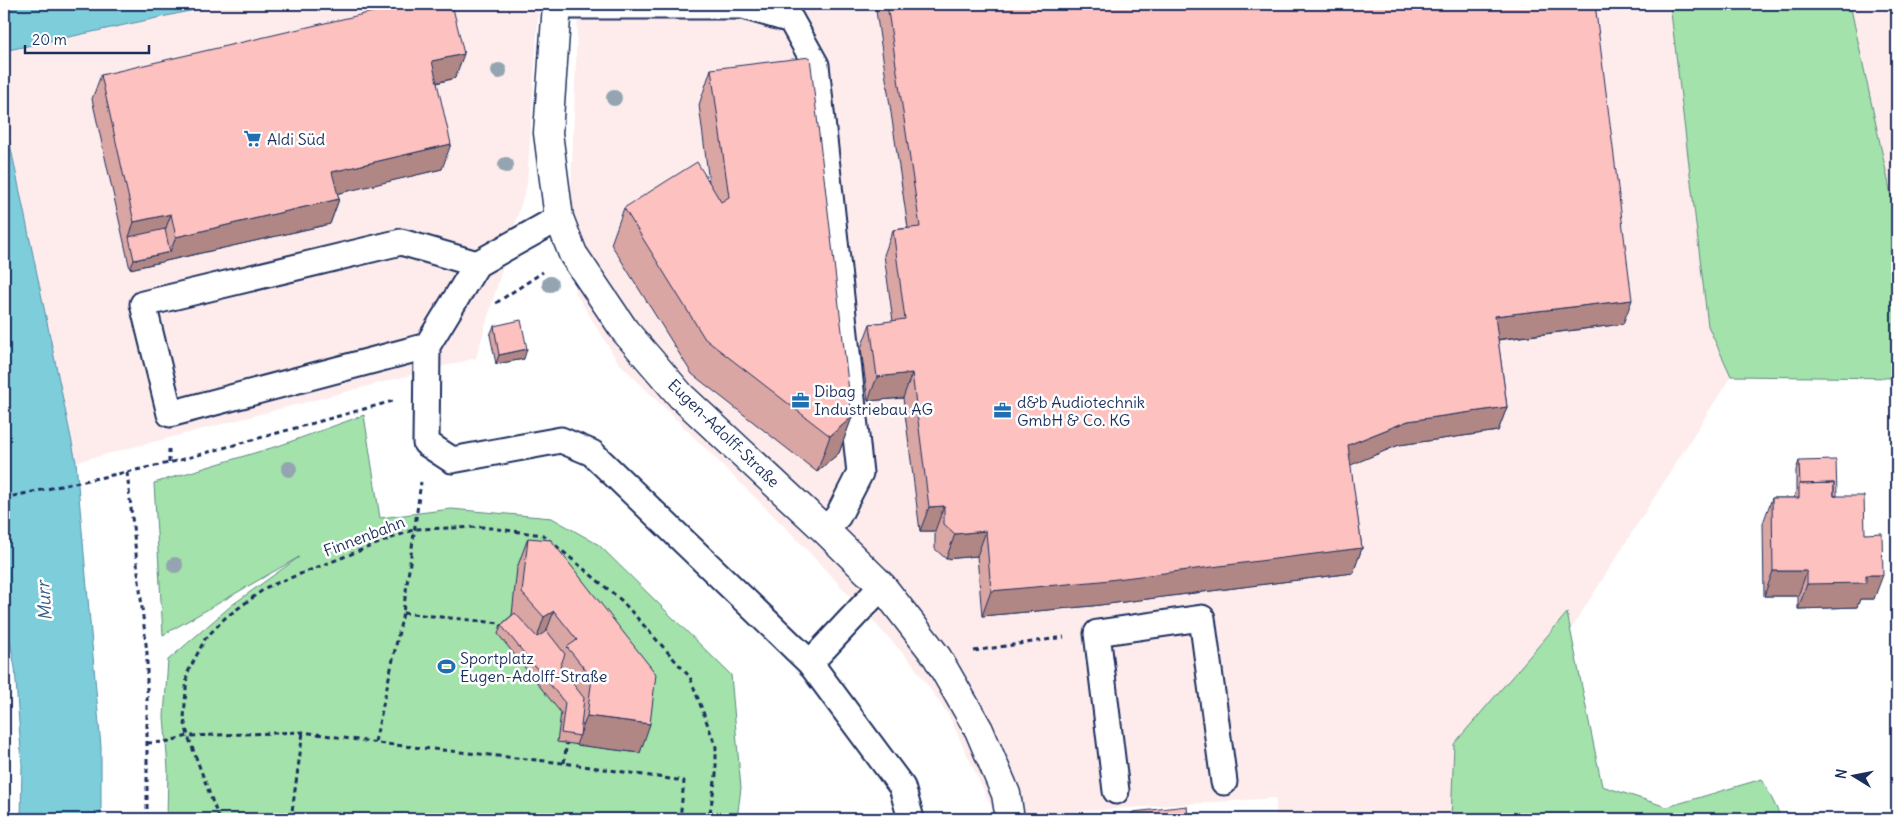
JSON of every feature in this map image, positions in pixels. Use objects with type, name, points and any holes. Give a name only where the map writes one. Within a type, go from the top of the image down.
[{"type":"street","name":"Eugen-Adolff-Straße","points":[[557,5],[548,133],[559,218],[573,254],[631,338],[682,396],[882,586],[937,656],[979,730],[1006,794],[1010,819]]},
{"type":"lane","points":[[557,5],[743,6],[791,20],[816,65],[860,473],[838,516],[825,530]]},
{"type":"lane","points":[[559,218],[477,264],[427,346],[426,443],[452,460],[561,440],[592,453],[810,663],[902,787],[911,819]]},
{"type":"lane","points":[[427,346],[170,414],[142,304],[401,242],[477,264]]},
{"type":"lane","points":[[810,663],[882,586]]},
{"type":"lane","points":[[1116,791],[1097,632],[1202,618],[1224,782]]},
{"type":"path","points":[[374,742],[403,613],[416,530],[426,443]]},
{"type":"path","points":[[4,498],[127,472],[147,653],[147,819]]},
{"type":"path","name":"Finnenbahn","points":[[219,819],[188,736],[184,719],[187,674],[205,639],[225,618],[266,587],[416,530],[482,526],[543,535],[621,600],[690,677],[716,747],[716,775],[709,819]]},
{"type":"path","points":[[403,613],[499,623],[505,630]]},
{"type":"path","points":[[937,656],[1097,632]]},
{"type":"path","points":[[147,743],[165,742],[188,736],[303,732],[385,744],[564,763],[684,781],[680,819]]},
{"type":"path","points":[[291,819],[303,732]]},
{"type":"path","points":[[564,763],[568,736]]},
{"type":"shaded area","points":[[4,4],[539,4],[527,184],[476,358],[76,462],[4,120]]},
{"type":"shaded area","points":[[578,4],[1670,4],[1708,326],[1731,376],[1451,819],[1276,819],[1276,798],[996,817],[949,716],[911,662],[794,536],[618,362],[575,292],[571,192]]},
{"type":"shaded area","points":[[1850,4],[1897,4],[1897,222]]},
{"type":"green space","points":[[1670,4],[1850,4],[1897,222],[1897,378],[1731,376],[1708,326]]},
{"type":"green space","name":"Sportplatz Eugen-Adolff-Straße","points":[[364,415],[380,518],[451,509],[552,518],[599,545],[731,675],[741,788],[737,819],[167,819],[168,769],[164,716],[168,660],[232,605],[299,557],[163,635],[154,483],[281,445]]},
{"type":"green space","points":[[1567,613],[1602,786],[1667,807],[1762,779],[1782,819],[1451,819],[1454,744]]},
{"type":"water","points":[[4,4],[222,4],[4,51]]},
{"type":"water","name":"Murr","points":[[4,115],[76,462],[101,747],[101,819],[21,819],[22,765],[15,668],[4,609]]},
{"type":"building","points":[[407,4],[452,4],[464,54],[432,61],[451,144],[332,172],[339,199],[176,237],[171,214],[134,222],[101,75]]},
{"type":"building","points":[[887,4],[1595,4],[1632,300],[1495,316],[1507,407],[1408,421],[1348,445],[1362,548],[1101,581],[991,591],[986,531],[955,534],[944,524],[944,506],[929,507],[912,373],[877,377],[870,324],[905,319],[893,230],[920,227]]},
{"type":"building","points":[[810,57],[852,417],[830,436],[705,339],[624,208],[697,162],[721,202],[729,197],[711,69]]},
{"type":"building","points":[[165,229],[170,252],[134,260],[129,237]]},
{"type":"building","points":[[521,320],[527,349],[499,355],[494,326]]},
{"type":"building","points":[[1836,460],[1837,496],[1834,496],[1834,483],[1800,484],[1799,461]]},
{"type":"building","points":[[1834,483],[1834,496],[1864,496],[1865,534],[1882,533],[1883,575],[1866,575],[1866,583],[1807,584],[1807,571],[1773,571],[1772,498],[1799,498],[1799,484]]},
{"type":"building","points":[[528,538],[551,540],[656,674],[650,724],[587,716],[592,678],[567,647],[577,640],[554,611],[544,617],[522,593]]},
{"type":"building","points":[[515,613],[537,637],[547,631],[565,654],[560,667],[584,698],[580,736],[561,733],[565,703],[501,625]]},
{"type":"building","points":[[1187,806],[1188,819],[1079,819],[1130,816],[1133,812]]},
{"type":"place","name":"Aldi Süd","points":[[253,139]]},
{"type":"place","name":"Dibag Industriebau AG","points":[[800,400]]},
{"type":"place","name":"d&b Audiotechnik GmbH & Co. KG","points":[[1003,411]]},
{"type":"place","name":"Sportplatz Eugen-Adolff-Straße","points":[[446,667]]}]
